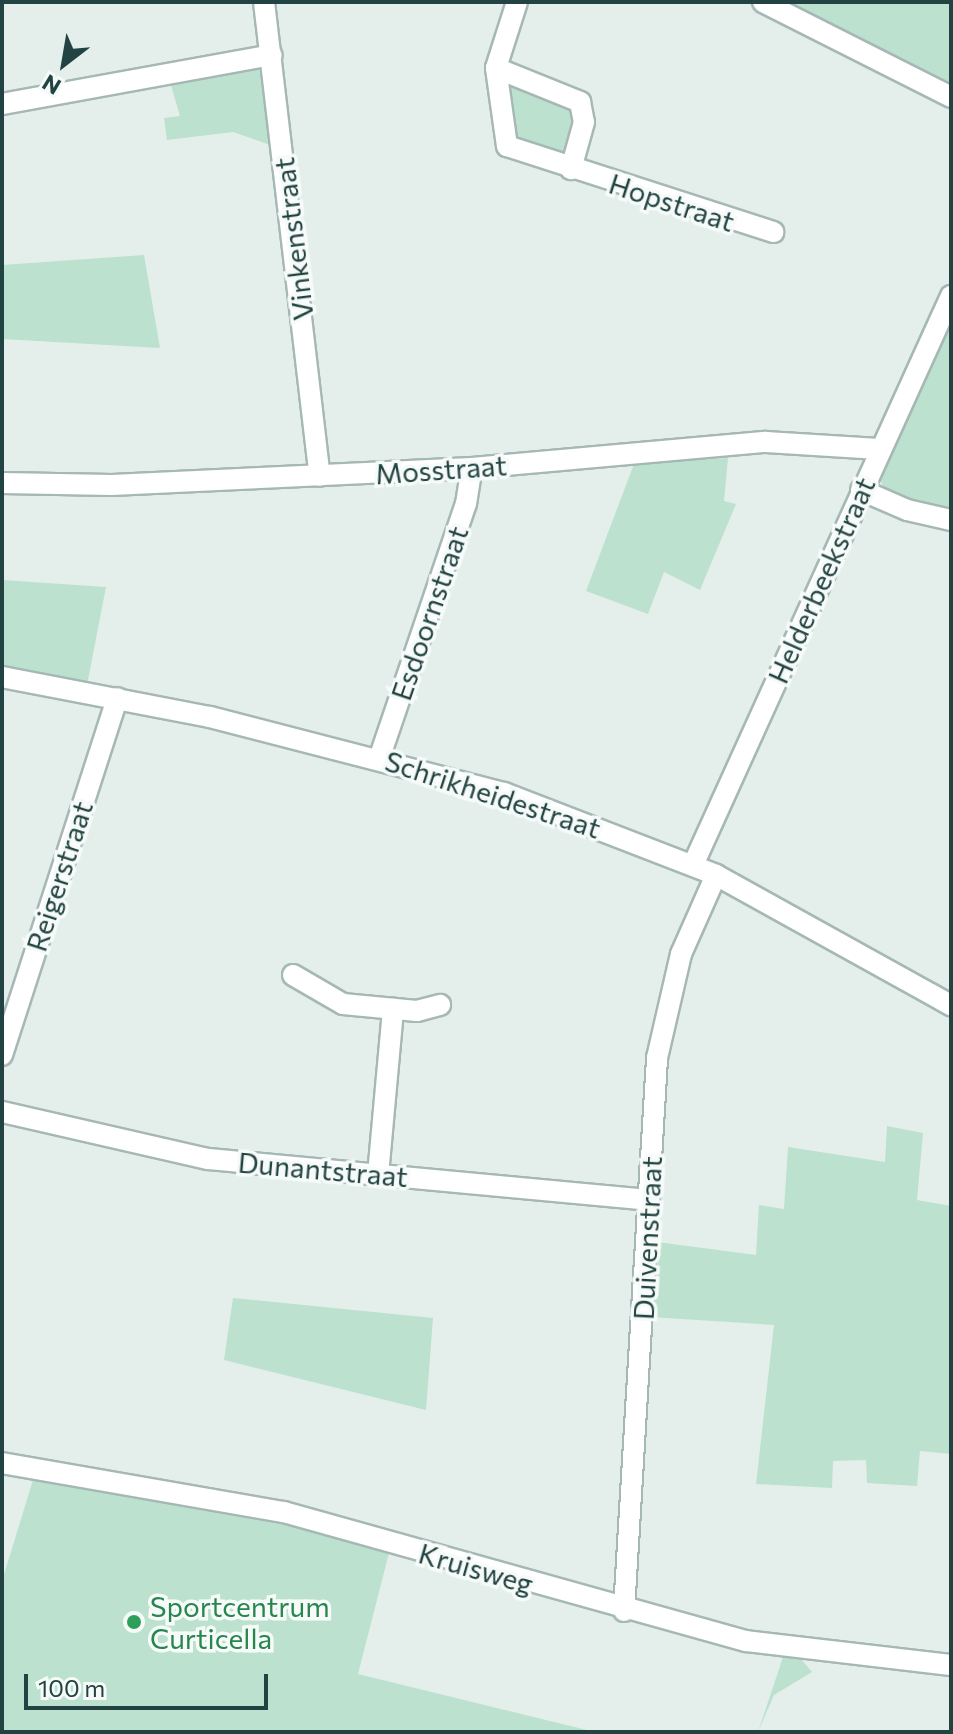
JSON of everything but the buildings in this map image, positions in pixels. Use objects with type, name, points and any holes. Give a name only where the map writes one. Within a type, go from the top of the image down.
[{"type":"street","name":"Vinkenstraat","points":[[264,2],[320,476]]},
{"type":"street","name":"Hopstraat","points":[[517,2],[496,68],[507,146],[773,232]]},
{"type":"street","points":[[763,2],[951,97]]},
{"type":"street","points":[[2,104],[272,55]]},
{"type":"street","name":"Hopstraat","points":[[496,68],[580,102],[584,122],[571,169]]},
{"type":"street","name":"Helderbeekstraat","points":[[693,865],[951,296]]},
{"type":"street","name":"Mosstraat","points":[[2,483],[320,476],[472,468],[766,442],[879,449]]},
{"type":"street","name":"Esdoornstraat","points":[[380,756],[466,504],[472,468]]},
{"type":"street","points":[[861,490],[907,510],[951,520]]},
{"type":"street","name":"Schrikheidestraat","points":[[2,677],[117,698],[380,756],[504,793],[716,875],[951,1005]]},
{"type":"street","name":"Reigerstraat","points":[[2,1055],[117,698]]},
{"type":"street","name":"Duivenstraat","points":[[624,1611],[649,1200],[664,1014],[681,954],[716,875]]},
{"type":"street","points":[[293,975],[334,1002],[393,1009],[440,1005]]},
{"type":"street","points":[[378,1175],[393,1009]]},
{"type":"street","name":"Dunantstraat","points":[[2,1112],[178,1154],[649,1200]]},
{"type":"street","name":"Kruisweg","points":[[2,1463],[284,1512],[624,1611],[746,1641],[951,1665]]},
{"type":"green space","points":[[786,2],[951,2],[951,85]]},
{"type":"green space","points":[[244,68],[259,70],[265,79],[273,146],[233,132],[167,140],[164,118],[180,116],[170,82]]},
{"type":"green space","points":[[507,80],[578,108],[569,156],[516,147]]},
{"type":"green space","points":[[144,255],[160,348],[2,339],[2,265]]},
{"type":"green space","points":[[951,320],[951,514],[884,490],[880,478]]},
{"type":"green space","points":[[728,458],[724,501],[736,504],[700,590],[664,572],[648,614],[586,591],[634,464]]},
{"type":"green space","points":[[2,580],[106,587],[87,685],[2,671]]},
{"type":"green space","points":[[887,1126],[923,1133],[917,1200],[951,1206],[951,1454],[920,1451],[917,1486],[867,1483],[866,1460],[833,1461],[832,1488],[756,1484],[774,1325],[650,1317],[657,1242],[756,1255],[759,1205],[784,1209],[788,1147],[885,1162]]},
{"type":"green space","points":[[233,1298],[433,1318],[426,1410],[224,1360]]},
{"type":"green space","name":"Sportcentrum Curticella","points":[[33,1480],[291,1526],[389,1553],[358,1674],[595,1732],[2,1732],[2,1581]]},
{"type":"green space","points":[[783,1657],[802,1660],[812,1672],[774,1695],[758,1732]]},
{"type":"place","name":"Sportcentrum Curticella","points":[[134,1622]]}]
